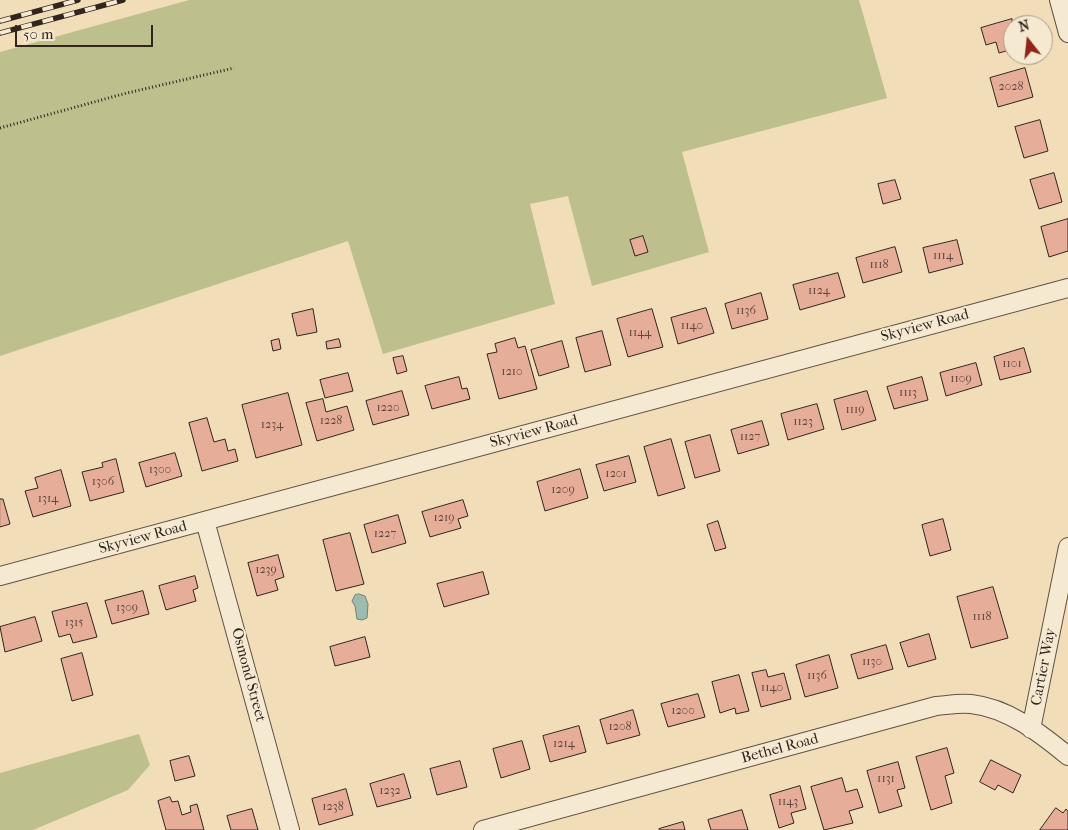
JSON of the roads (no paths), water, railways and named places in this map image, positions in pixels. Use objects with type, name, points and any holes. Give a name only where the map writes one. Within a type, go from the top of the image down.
[{"type":"street","points":[[1059,0],[1068,33]]},
{"type":"street","name":"Skyview Road","points":[[0,576],[1068,288]]},
{"type":"street","name":"Osmond Street","points":[[206,521],[290,830]]},
{"type":"street","name":"Cartier Way","points":[[1031,729],[1068,547]]},
{"type":"street","name":"Bethel Road","points":[[483,830],[936,706],[967,704],[996,710],[1031,729],[1068,756]]},
{"type":"railway","points":[[0,21],[78,0]]},
{"type":"railway","points":[[0,33],[123,0]]}]
